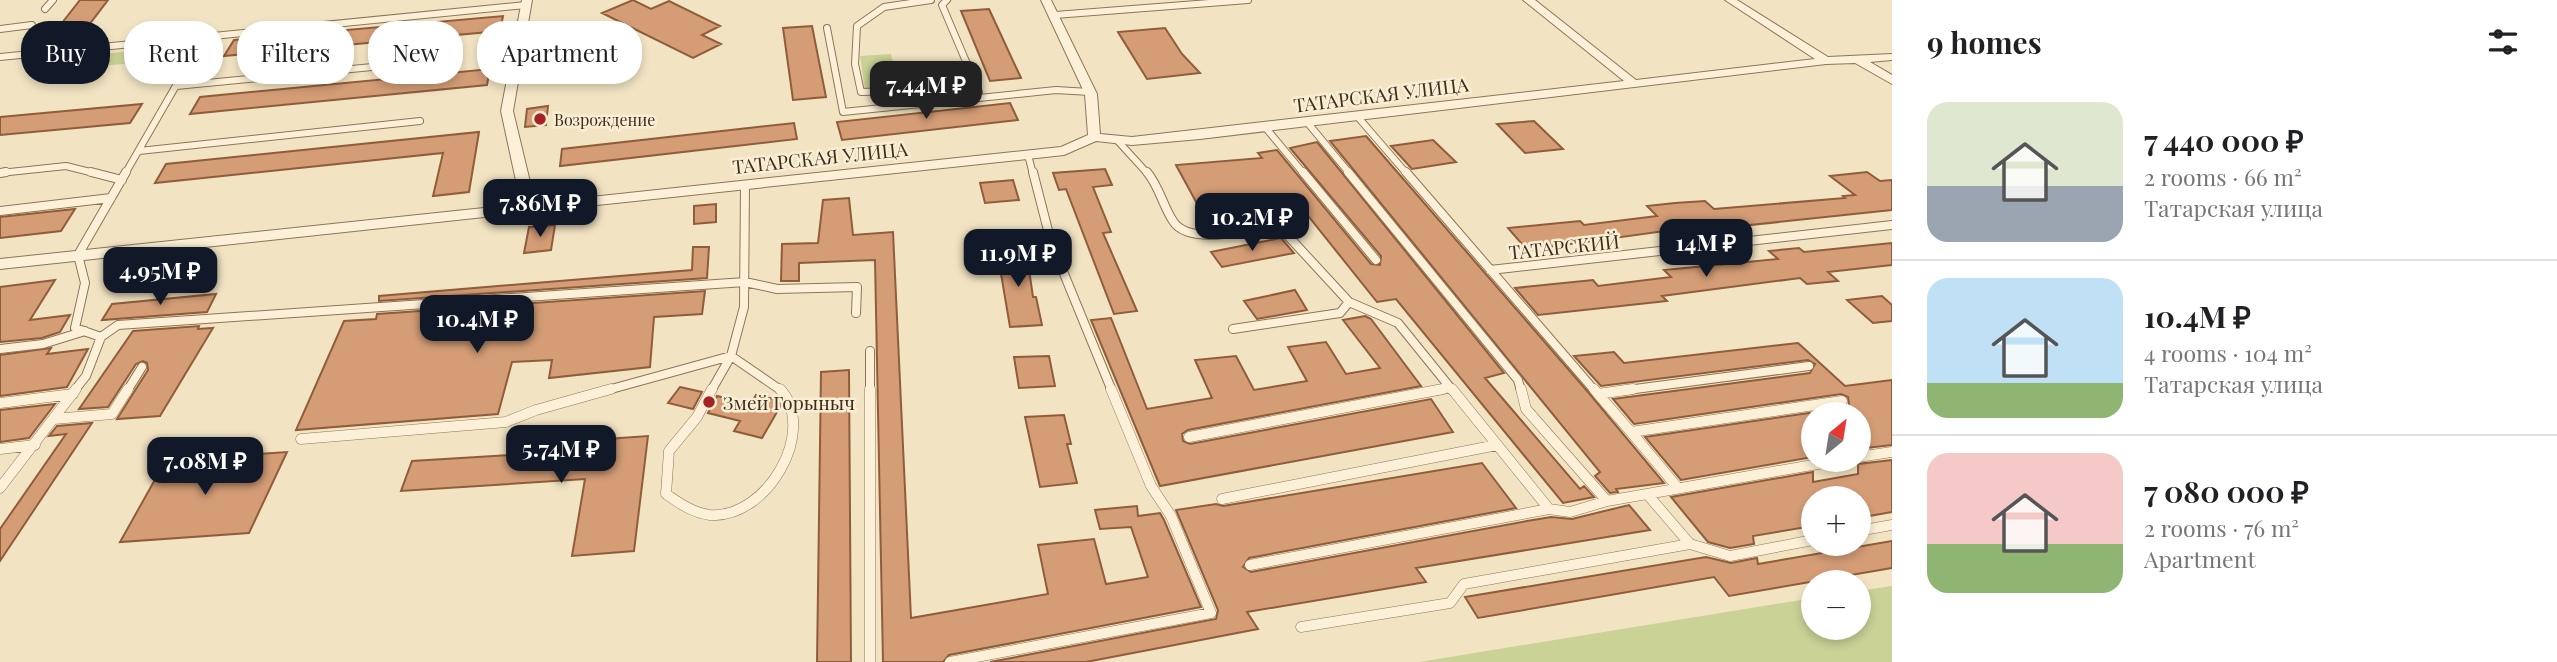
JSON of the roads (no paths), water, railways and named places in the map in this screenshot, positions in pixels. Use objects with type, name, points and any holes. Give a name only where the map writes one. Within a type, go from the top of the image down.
[{"type":"street","points":[[1046,0],[1090,92],[1094,137]]},
{"type":"street","points":[[1528,0],[1633,83]]},
{"type":"street","points":[[1730,0],[1826,61]]},
{"type":"street","points":[[526,3],[507,111],[529,208]]},
{"type":"street","name":"ТАТАРСКАЯ УЛИЦА","points":[[0,264],[1064,151],[1094,137],[1132,141],[1826,61],[1892,57]]},
{"type":"street","points":[[1859,60],[1892,80]]},
{"type":"lane","points":[[45,9],[52,0]]},
{"type":"lane","points":[[931,0],[884,7],[857,26],[855,64],[861,92],[978,89]]},
{"type":"lane","points":[[947,0],[942,5],[981,98]]},
{"type":"lane","points":[[1055,15],[1248,0]]},
{"type":"lane","points":[[223,35],[526,3]]},
{"type":"lane","points":[[0,29],[21,26]]},
{"type":"lane","points":[[827,28],[843,111],[1056,90],[1090,92]]},
{"type":"lane","points":[[0,57],[124,45]]},
{"type":"lane","points":[[101,337],[75,328],[85,283],[79,255],[176,86],[368,67]]},
{"type":"lane","points":[[1357,116],[1678,488]]},
{"type":"lane","points":[[139,151],[420,121]]},
{"type":"lane","points":[[1307,122],[1518,380],[1526,409],[1607,500]]},
{"type":"lane","points":[[1265,127],[1376,260]]},
{"type":"lane","points":[[1117,140],[1151,177],[1174,224],[1187,234],[1209,235],[1278,225],[1349,302],[1398,323],[1549,509]]},
{"type":"lane","points":[[950,662],[1211,613],[1171,516],[1151,486],[1051,242],[1028,155]]},
{"type":"lane","points":[[0,173],[66,166],[122,180]]},
{"type":"lane","points":[[301,439],[506,422],[536,410],[731,356],[782,391],[791,404],[791,437],[783,467],[767,490],[751,506],[708,515],[687,507],[666,494],[669,451],[697,417],[731,356],[744,307],[745,185]]},
{"type":"lane","points":[[0,211],[111,198]]},
{"type":"lane","name":"ТАТАРСКИЙ","points":[[1490,270],[1892,225]]},
{"type":"lane","points":[[0,488],[86,376],[101,337],[118,325],[745,282],[777,289],[857,287],[856,313]]},
{"type":"lane","points":[[1233,330],[1340,313],[1349,302]]},
{"type":"lane","points":[[0,349],[43,344],[85,331]]},
{"type":"lane","points":[[870,351],[870,662]]},
{"type":"lane","points":[[1598,394],[1809,366]]},
{"type":"lane","points":[[54,419],[112,414],[142,367]]},
{"type":"lane","points":[[1189,436],[1450,388]]},
{"type":"lane","points":[[0,403],[73,394]]},
{"type":"lane","points":[[1631,432],[1842,401]]},
{"type":"lane","points":[[0,449],[34,445]]},
{"type":"lane","points":[[1222,499],[1497,445]]},
{"type":"lane","points":[[1871,455],[1892,452]]},
{"type":"lane","points":[[1250,565],[1549,509],[1570,512],[1607,500],[1801,467]]},
{"type":"lane","points":[[1647,494],[1690,544]]},
{"type":"lane","points":[[1871,529],[1892,525]]},
{"type":"lane","points":[[1301,627],[1450,603],[1464,584],[1690,544],[1730,556],[1801,542]]},
{"type":"place","name":"Возрождение","points":[[540,119]]},
{"type":"place","name":"Змей Горыныч","points":[[709,402]]}]
